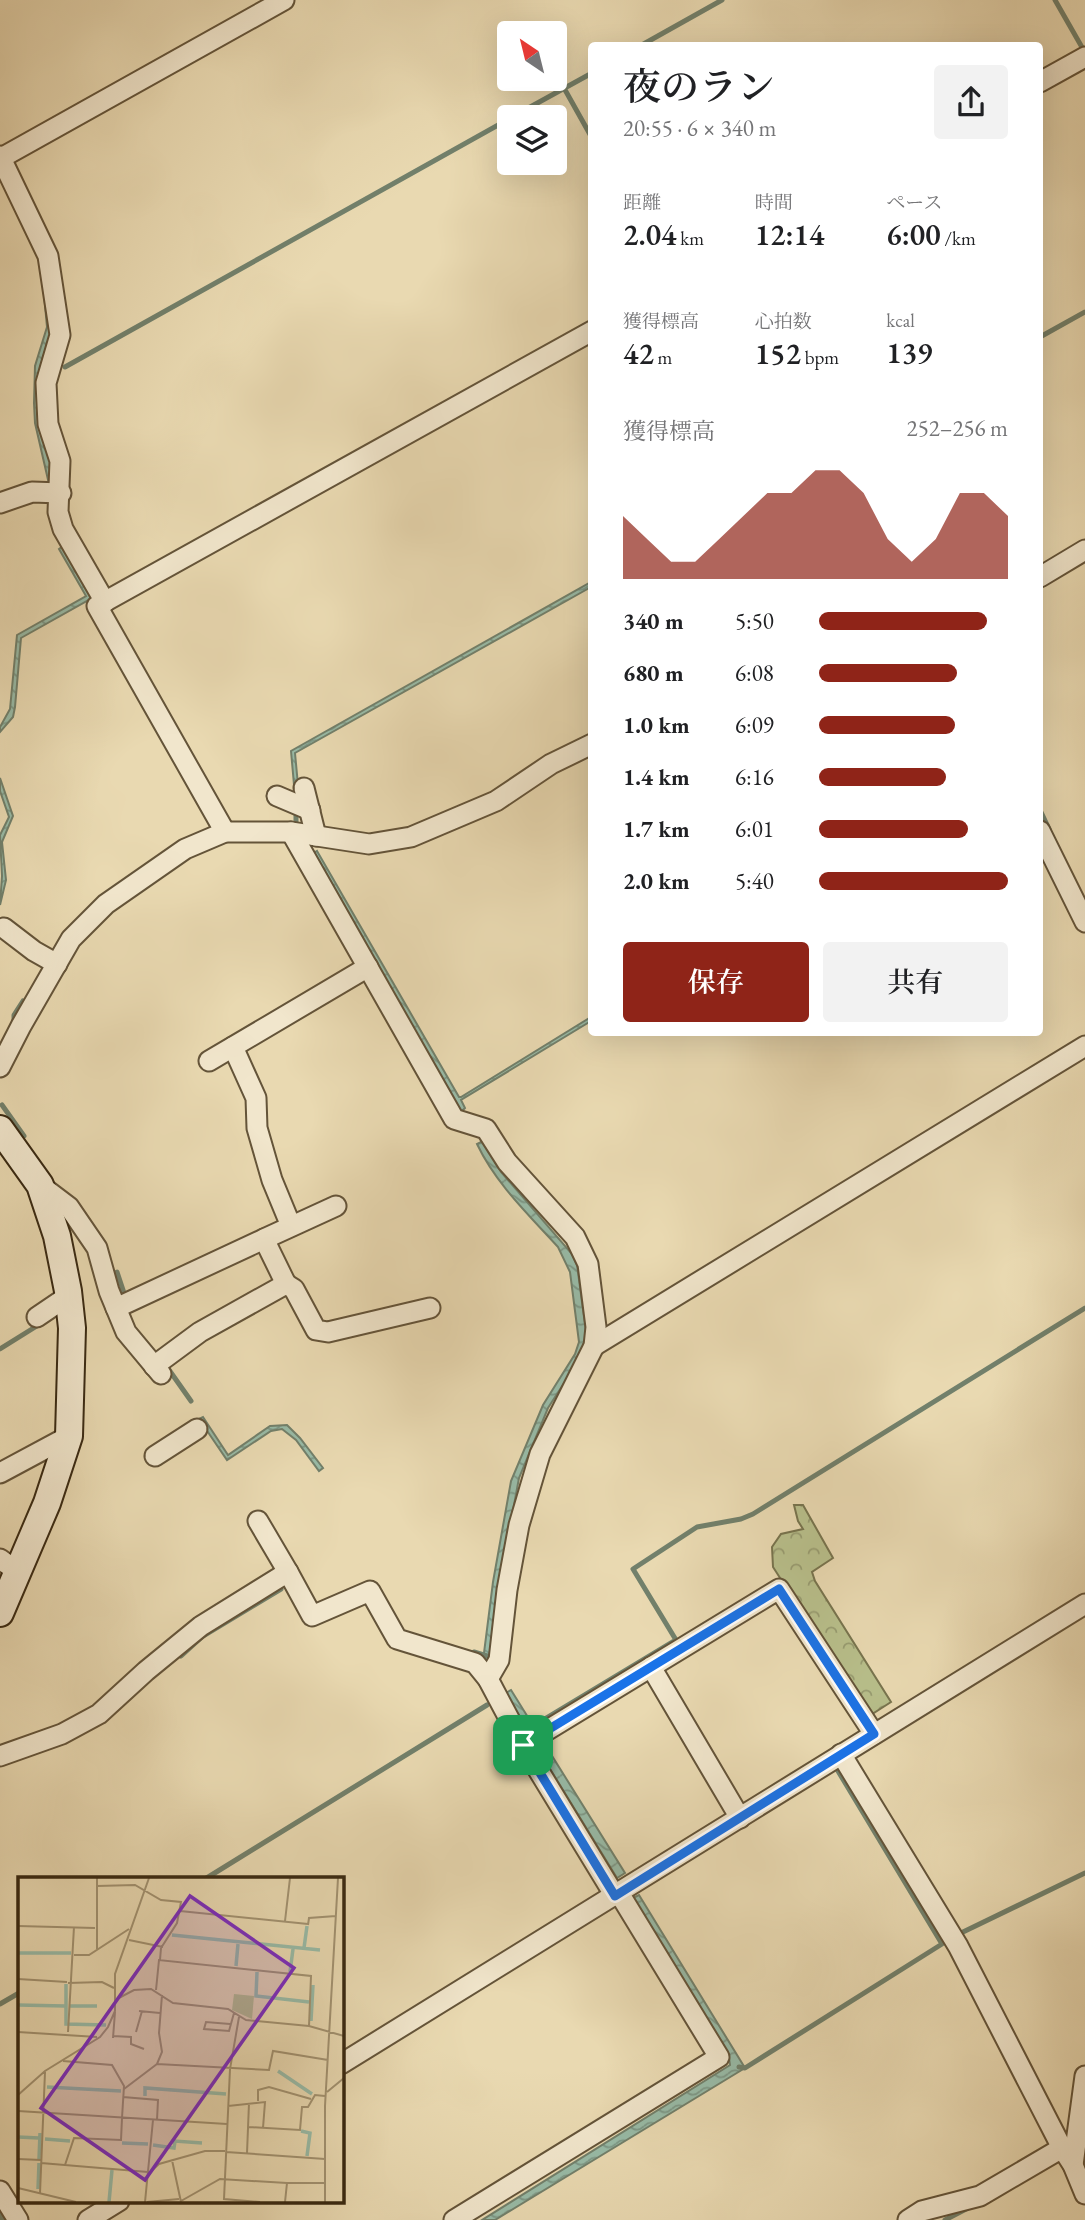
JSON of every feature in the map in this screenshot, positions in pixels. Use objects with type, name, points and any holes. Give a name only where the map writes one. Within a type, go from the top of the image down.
[{"type":"main road","points":[[0,1129],[40,1185],[57,1236],[72,1328],[69,1436],[47,1503],[9,1565],[0,1613]]},
{"type":"street","points":[[105,602],[63,529],[58,512],[61,493],[60,461],[48,424],[46,383],[60,335],[48,256],[1,157],[284,0]]},
{"type":"street","points":[[1043,80],[1085,57]]},
{"type":"street","points":[[225,832],[97,606],[588,333]]},
{"type":"street","points":[[0,503],[32,492],[61,493]]},
{"type":"street","points":[[1043,575],[1085,550]]},
{"type":"street","points":[[0,1067],[71,939],[106,904],[185,849],[225,832],[291,832],[369,844],[411,837],[496,801],[551,764],[588,746]]},
{"type":"street","points":[[304,788],[316,836]]},
{"type":"street","points":[[276,796],[310,810]]},
{"type":"street","points":[[291,832],[454,1119],[486,1129],[508,1162],[575,1237],[587,1264],[596,1327],[594,1346],[540,1454],[517,1538],[507,1590],[499,1660],[488,1679]]},
{"type":"street","points":[[1043,837],[1085,922]]},
{"type":"street","points":[[4,928],[34,951],[57,964]]},
{"type":"street","points":[[209,1061],[368,967]]},
{"type":"street","points":[[594,1346],[1085,1046]]},
{"type":"street","points":[[233,1047],[256,1098],[257,1128],[272,1180],[291,1226]]},
{"type":"street","points":[[40,1185],[69,1207],[97,1248],[126,1332],[158,1370],[200,1332],[286,1284]]},
{"type":"street","points":[[116,1308],[336,1206]]},
{"type":"street","points":[[264,1239],[286,1284],[294,1289],[316,1331],[328,1332],[430,1308]]},
{"type":"street","points":[[37,1317],[68,1296]]},
{"type":"street","points":[[155,1456],[197,1429]]},
{"type":"street","points":[[0,1473],[69,1436]]},
{"type":"street","points":[[258,1521],[312,1616],[370,1591],[397,1639],[475,1663],[488,1679],[523,1745],[719,2057],[454,2220]]},
{"type":"street","points":[[0,1756],[62,1734],[99,1714],[201,1626],[288,1572]]},
{"type":"street","points":[[523,1745],[779,1589],[874,1734]]},
{"type":"street","points":[[343,2063],[1085,1604]]},
{"type":"street","points":[[651,1667],[740,1818]]},
{"type":"street","points":[[841,1754],[958,1946],[1085,2194]]},
{"type":"street","points":[[1067,2156],[1085,2076]]},
{"type":"street","points":[[908,2220],[922,2211],[980,2196],[1067,2156]]},
{"type":"street","points":[[0,2190],[18,2220]]},
{"type":"street","points":[[88,2220],[117,2202]]},
{"type":"green space","points":[[794,1505],[803,1505],[833,1558],[812,1572],[815,1581],[891,1702],[869,1716],[773,1567],[772,1547],[781,1534],[803,1529]]},
{"type":"water","points":[[47,293],[52,327],[39,373],[38,392],[53,482],[49,484],[35,423],[34,403],[35,366],[47,327],[44,294]]},
{"type":"water","points":[[63,546],[92,598],[21,638],[13,717],[0,732],[10,709],[17,635],[86,596],[59,549]]},
{"type":"water","points":[[588,584],[588,589],[295,753],[299,796],[295,796],[291,751]]},
{"type":"water","points":[[0,778],[13,816],[2,842],[6,880],[0,905],[0,835],[9,817],[0,791]]},
{"type":"water","points":[[317,851],[459,1097],[588,1019],[588,1023],[461,1100],[465,1108],[461,1112],[312,854]]},
{"type":"water","points":[[483,1141],[501,1172],[572,1254],[577,1265],[587,1339],[579,1360],[548,1408],[519,1478],[498,1591],[490,1654],[492,1657],[485,1662],[482,1656],[511,1481],[543,1405],[575,1354],[579,1342],[570,1272],[558,1247],[514,1198],[485,1159],[477,1144]]},
{"type":"water","points":[[203,1417],[228,1455],[270,1426],[287,1425],[323,1468],[319,1471],[296,1440],[282,1429],[271,1431],[227,1460],[199,1419]]},
{"type":"water","points":[[511,1690],[625,1873],[617,1878],[504,1694]]},
{"type":"water","points":[[639,1895],[745,2068],[495,2220],[482,2220],[730,2065],[729,2058],[631,1899]]},
{"type":"waterway","points":[[647,42],[722,0]]},
{"type":"waterway","points":[[1055,0],[1083,49]]},
{"type":"waterway","points":[[534,105],[588,75]]},
{"type":"waterway","points":[[566,91],[588,131]]},
{"type":"waterway","points":[[65,367],[497,126]]},
{"type":"waterway","points":[[1043,335],[1085,312]]},
{"type":"waterway","points":[[296,815],[296,824]]},
{"type":"waterway","points":[[1043,816],[1049,829]]},
{"type":"waterway","points":[[14,1020],[14,1015],[23,1001]]},
{"type":"waterway","points":[[2,1105],[24,1136]]},
{"type":"waterway","points":[[117,1272],[125,1296]]},
{"type":"waterway","points":[[530,1728],[676,1640],[633,1569],[697,1527],[741,1519],[753,1514],[1085,1308]]},
{"type":"waterway","points":[[0,1349],[40,1324]]},
{"type":"waterway","points":[[167,1367],[191,1401]]},
{"type":"waterway","points":[[181,1656],[203,1636],[281,1589]]},
{"type":"waterway","points":[[474,1652],[487,1656]]},
{"type":"waterway","points":[[208,1877],[487,1705]]},
{"type":"waterway","points":[[739,2067],[745,2068],[942,1944],[838,1771]]},
{"type":"waterway","points":[[963,1932],[1085,1873]]},
{"type":"waterway","points":[[0,2004],[18,1994]]},
{"type":"waterway","points":[[945,2220],[968,2208]]},
{"type":"waterway","points":[[0,2215],[3,2220]]},
{"type":"route","points":[[779,1589],[874,1734],[615,1896],[523,1745],[779,1589]]}]
